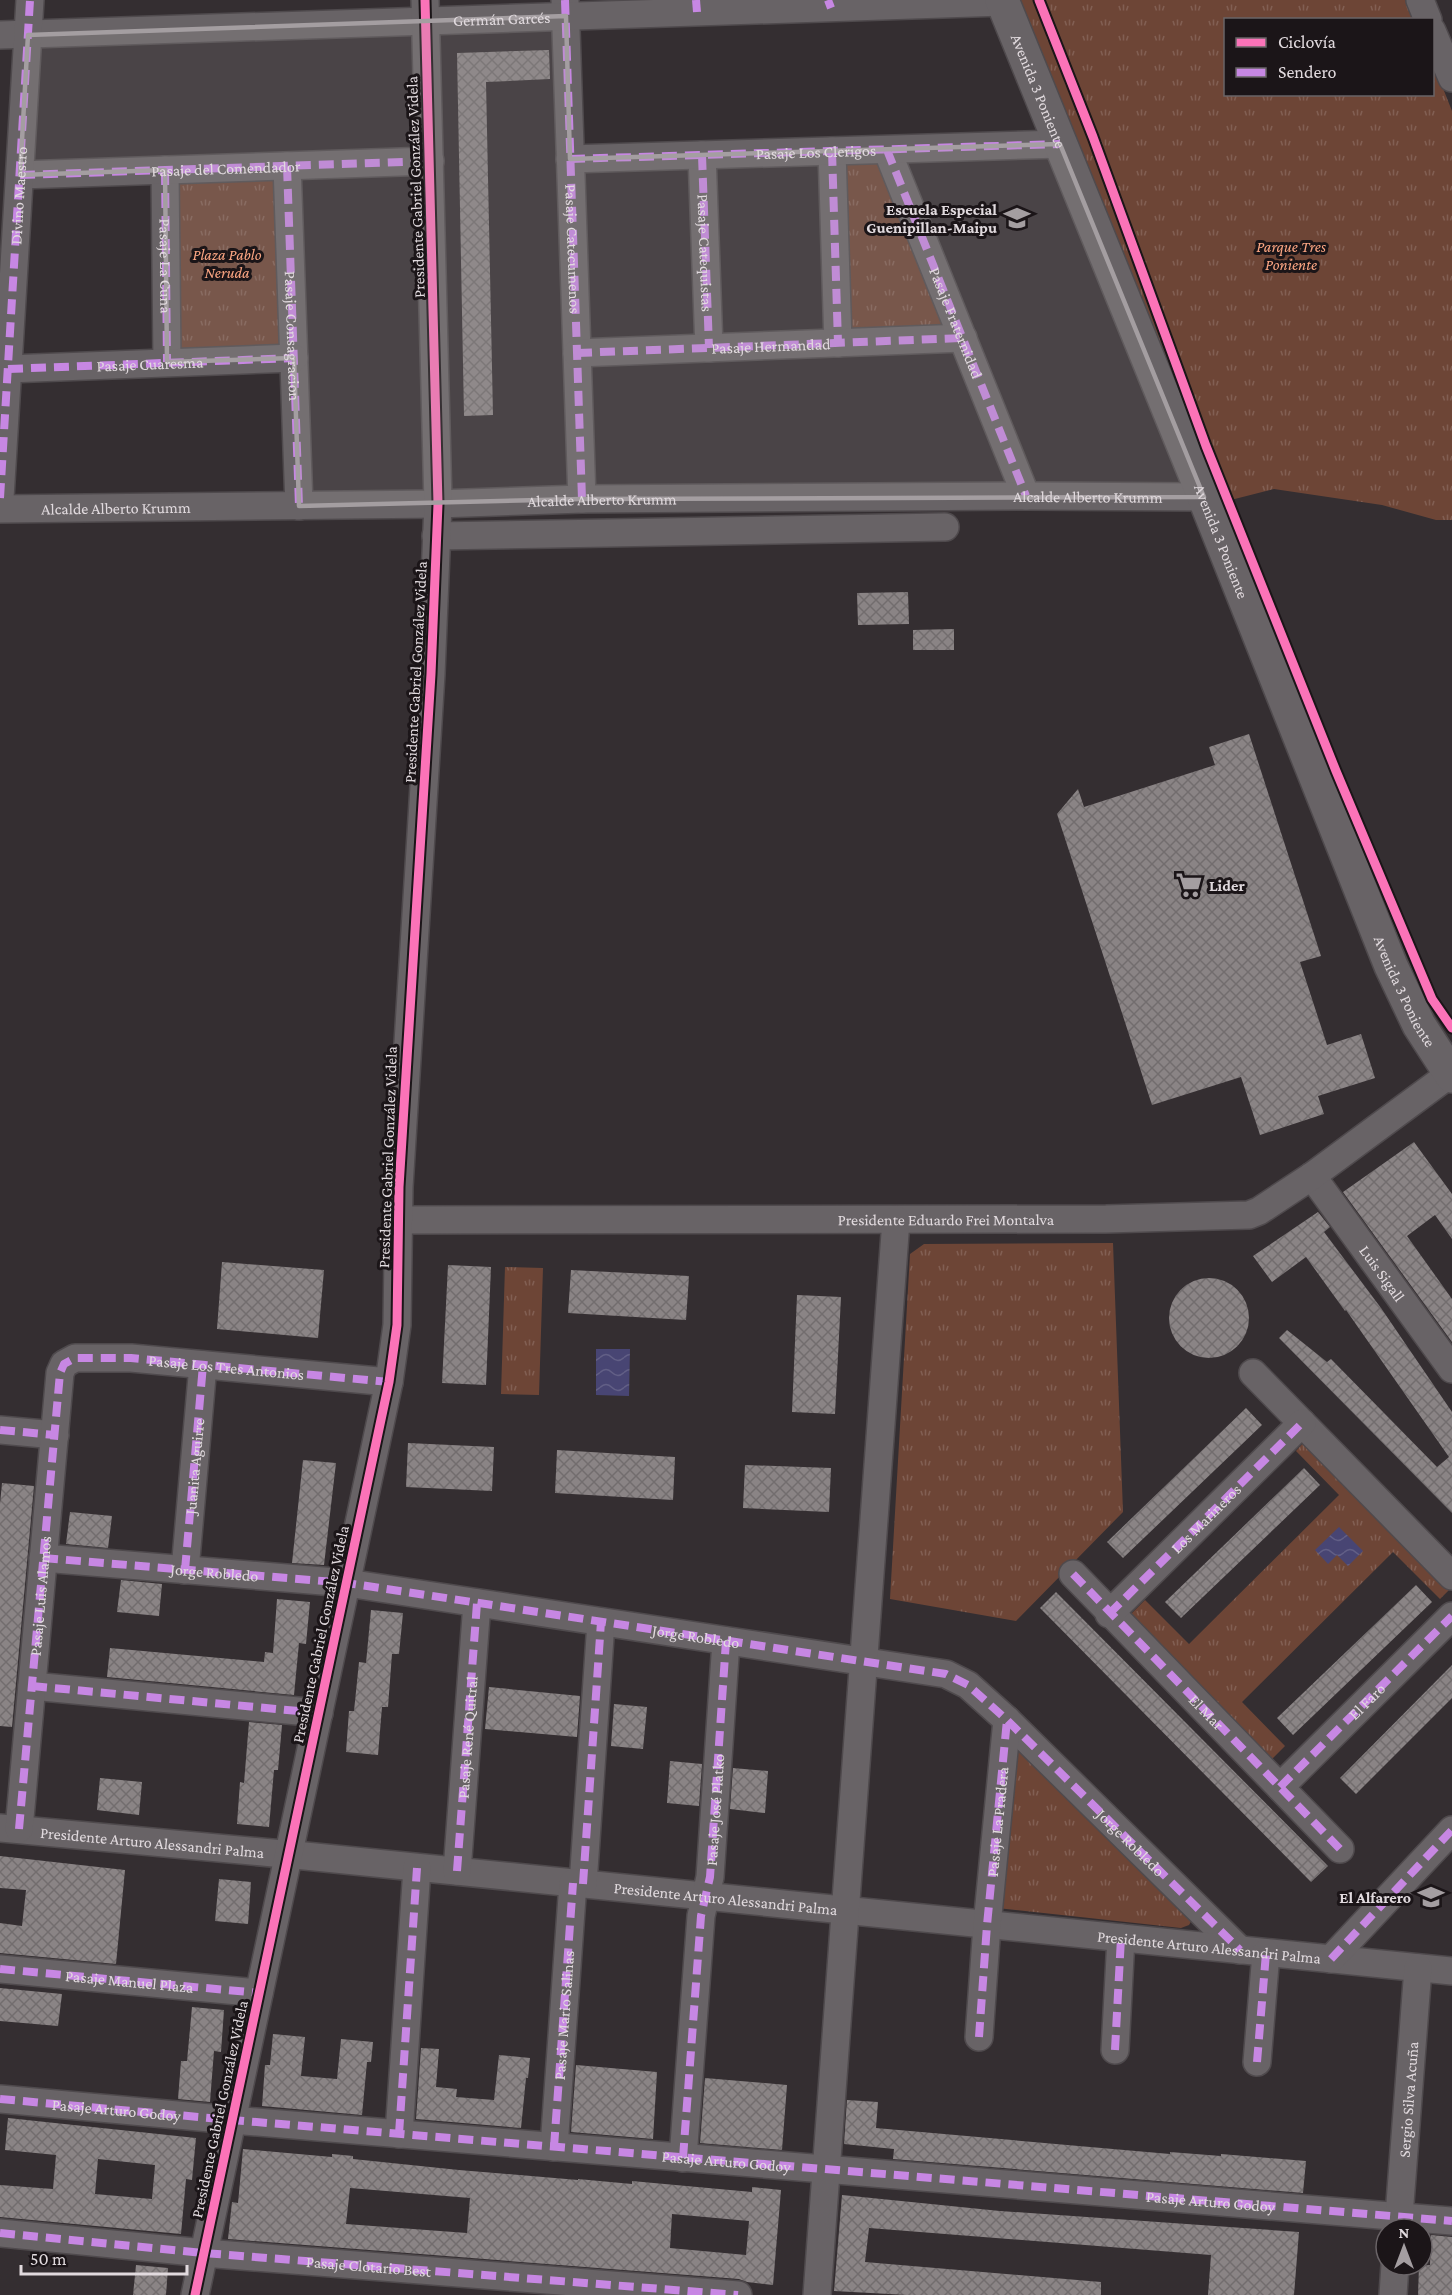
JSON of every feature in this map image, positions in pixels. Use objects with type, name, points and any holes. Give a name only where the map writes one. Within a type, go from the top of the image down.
[{"type":"main road","name":"Avenida 3 Poniente","points":[[1003,1],[1391,966],[1419,1024],[1451,1075]]},
{"type":"street","name":"Divino Maestro","points":[[0,498],[30,0]]},
{"type":"street","points":[[1420,0],[1427,18]]},
{"type":"street","name":"Germán Garcés","points":[[0,35],[425,11],[1003,1]]},
{"type":"street","name":"Pasaje Catecumenos","points":[[565,8],[582,499]]},
{"type":"street","name":"Presidente Gabriel González Videla","points":[[195,2295],[347,1584],[389,1382],[397,1325],[397,1220],[431,674],[438,504],[425,11]]},
{"type":"street","points":[[1434,36],[1452,78]]},
{"type":"street","name":"Pasaje Los Clerigos","points":[[570,159],[1060,144]]},
{"type":"street","name":"Pasaje Fraternidad","points":[[887,150],[1026,496]]},
{"type":"street","points":[[832,151],[838,343]]},
{"type":"street","name":"Pasaje Catequistas","points":[[702,155],[709,348]]},
{"type":"street","name":"Pasaje del Comendador","points":[[20,175],[430,161]]},
{"type":"street","name":"Pasaje Consagracion","points":[[287,166],[298,506]]},
{"type":"street","name":"Pasaje La Cuna","points":[[165,170],[167,362]]},
{"type":"street","name":"Pasaje Hermandad","points":[[577,353],[963,338]]},
{"type":"street","name":"Pasaje Cuaresma","points":[[8,369],[294,358]]},
{"type":"street","name":"Alcalde Alberto Krumm","points":[[0,508],[438,504],[582,499],[1204,497]]},
{"type":"street","points":[[436,536],[945,527]]},
{"type":"street","name":"Presidente Eduardo Frei Montalva","points":[[397,1220],[1106,1219],[1249,1215],[1259,1211],[1312,1176],[1451,1075]]},
{"type":"street","name":"Luis Sigall","points":[[1312,1176],[1452,1369]]},
{"type":"street","points":[[817,2295],[896,1220]]},
{"type":"street","name":"Pasaje Los Tres Antonios","points":[[64,1364],[75,1358],[131,1358],[389,1382]]},
{"type":"street","name":"Pasaje Luis Alamos","points":[[9,1828],[32,1686],[60,1373],[64,1364]]},
{"type":"street","name":"Juanita Aguirre","points":[[184,1570],[203,1365]]},
{"type":"street","points":[[1252,1373],[1452,1575]]},
{"type":"street","name":"Los Marineros","points":[[1109,1614],[1302,1422]]},
{"type":"street","points":[[0,1430],[55,1435]]},
{"type":"street","name":"Jorge Robledo","points":[[44,1558],[347,1584],[946,1674],[968,1685],[1007,1720],[1253,1952]]},
{"type":"street","name":"El Mar","points":[[1073,1574],[1109,1614],[1340,1849]]},
{"type":"street","name":"Pasaje René Quitral","points":[[457,1871],[477,1603]]},
{"type":"street","name":"El Faro","points":[[1280,1788],[1452,1616]]},
{"type":"street","name":"Pasaje Mario Salinas","points":[[554,2146],[601,1622]]},
{"type":"street","name":"Pasaje José Platko","points":[[683,2158],[701,1916],[710,1876],[726,1641]]},
{"type":"street","points":[[32,1686],[319,1713]]},
{"type":"street","name":"Pasaje La Pradera","points":[[979,2037],[987,1925],[1007,1720]]},
{"type":"street","name":"Presidente Arturo Alessandri Palma","points":[[9,1828],[1452,1971]]},
{"type":"street","points":[[1331,1959],[1452,1830]]},
{"type":"street","points":[[399,2134],[417,1868]]},
{"type":"street","points":[[1115,2050],[1121,1938]]},
{"type":"street","points":[[1253,1952],[1257,2062]]},
{"type":"street","name":"Sergio Silva Acuña","points":[[1399,2217],[1418,1968]]},
{"type":"street","name":"Pasaje Manuel Plaza","points":[[0,1969],[259,1993]]},
{"type":"street","name":"Pasaje Arturo Godoy","points":[[0,2099],[826,2169],[1374,2221]]},
{"type":"street","name":"Pasaje Arturo Godoy","points":[[1434,2222],[1452,2221]]},
{"type":"street","name":"Pasaje Clotario Best","points":[[0,2233],[204,2253],[738,2295]]},
{"type":"street","points":[[1393,2295],[1394,2277]]},
{"type":"highlighted area","points":[[566,16],[570,159],[1060,144],[1204,497],[582,499],[299,506],[294,358],[167,362],[165,170],[20,175],[28,35]]},
{"type":"green space","name":"Parque Tres Poniente","points":[[1015,0],[1407,0],[1415,18],[1224,18],[1224,96],[1434,96],[1434,66],[1452,111],[1452,520],[1436,520],[1382,505],[1274,489],[1219,503]]},
{"type":"green space","points":[[842,158],[875,158],[947,331],[847,334]]},
{"type":"green space","name":"Plaza Pablo Neruda","points":[[176,173],[281,179],[287,346],[179,355]]},
{"type":"green space","points":[[1113,1243],[1123,1512],[1016,1621],[890,1599],[910,1254],[924,1244]]},
{"type":"green space","points":[[505,1267],[543,1268],[539,1395],[501,1394]]},
{"type":"green space","points":[[1304,1442],[1450,1589],[1440,1599],[1393,1552],[1242,1702],[1285,1746],[1271,1760],[1128,1617],[1145,1600],[1189,1644],[1339,1495],[1296,1451]]},
{"type":"green space","points":[[1012,1742],[1193,1918],[1189,1925],[1181,1928],[997,1908]]},
{"type":"water","points":[[596,1349],[630,1349],[629,1396],[596,1395]]},
{"type":"water","points":[[1339,1527],[1363,1551],[1348,1566],[1337,1555],[1328,1564],[1315,1550]]},
{"type":"building","points":[[549,50],[550,79],[486,82],[493,415],[464,416],[457,53]]},
{"type":"building","points":[[908,592],[909,624],[858,625],[857,593]]},
{"type":"building","points":[[954,629],[954,650],[913,650],[913,630]]},
{"type":"building","name":"Lider","points":[[1249,734],[1321,956],[1300,962],[1327,1045],[1361,1034],[1375,1078],[1318,1096],[1324,1114],[1260,1135],[1241,1077],[1152,1105],[1057,814],[1078,789],[1084,807],[1215,765],[1209,747]]},
{"type":"building","points":[[1414,1142],[1452,1194],[1452,1239],[1435,1215],[1407,1236],[1452,1299],[1452,1342],[1343,1192]]},
{"type":"building","points":[[1318,1212],[1330,1227],[1324,1232],[1381,1308],[1452,1412],[1452,1513],[1279,1338],[1287,1330],[1327,1362],[1331,1359],[1437,1467],[1449,1457],[1306,1257],[1272,1282],[1253,1256]]},
{"type":"building","points":[[222,1262],[324,1270],[318,1338],[217,1329]]},
{"type":"building","points":[[448,1265],[491,1267],[486,1385],[442,1383]]},
{"type":"building","points":[[571,1270],[689,1276],[686,1320],[568,1313]]},
{"type":"building","points":[[1209,1278],[1224,1281],[1237,1290],[1246,1303],[1249,1318],[1246,1333],[1237,1346],[1224,1355],[1209,1358],[1194,1355],[1181,1346],[1172,1333],[1169,1318],[1172,1303],[1181,1290],[1194,1281]]},
{"type":"building","points":[[797,1295],[841,1297],[835,1414],[792,1412]]},
{"type":"building","points":[[1246,1408],[1262,1425],[1123,1558],[1107,1542]]},
{"type":"building","points":[[408,1443],[494,1447],[492,1491],[406,1487]]},
{"type":"building","points":[[557,1450],[675,1457],[673,1500],[555,1493]]},
{"type":"building","points":[[303,1460],[336,1463],[324,1565],[292,1563]]},
{"type":"building","points":[[745,1465],[831,1468],[829,1512],[743,1508]]},
{"type":"building","points":[[1304,1468],[1320,1485],[1181,1618],[1165,1602]]},
{"type":"building","points":[[2,1483],[34,1486],[12,1727],[0,1726],[0,1504]]},
{"type":"building","points":[[70,1512],[112,1516],[108,1548],[66,1544]]},
{"type":"building","points":[[121,1580],[162,1584],[159,1616],[117,1612]]},
{"type":"building","points":[[1416,1585],[1432,1602],[1293,1735],[1277,1718]]},
{"type":"building","points":[[1056,1592],[1328,1866],[1311,1882],[1040,1608]]},
{"type":"building","points":[[277,1599],[310,1602],[306,1644],[299,1643],[294,1695],[107,1677],[110,1648],[264,1662],[265,1652],[273,1653]]},
{"type":"building","points":[[371,1610],[403,1613],[399,1654],[392,1654],[388,1707],[382,1707],[378,1755],[346,1752],[349,1711],[354,1711],[359,1662],[366,1663]]},
{"type":"building","points":[[1452,1665],[1452,1698],[1356,1794],[1340,1778]]},
{"type":"building","points":[[489,1687],[580,1696],[577,1737],[485,1729]]},
{"type":"building","points":[[614,1704],[647,1707],[643,1749],[611,1746]]},
{"type":"building","points":[[249,1722],[282,1725],[278,1770],[274,1770],[269,1827],[237,1824],[240,1782],[244,1783]]},
{"type":"building","points":[[670,1761],[702,1764],[699,1806],[667,1803]]},
{"type":"building","points":[[733,1768],[768,1771],[765,1813],[730,1809]]},
{"type":"building","points":[[100,1778],[142,1782],[139,1815],[97,1810]]},
{"type":"building","points":[[0,1856],[125,1870],[116,1964],[0,1953],[0,1923],[22,1926],[26,1890],[0,1888]]},
{"type":"building","points":[[219,1879],[251,1882],[248,1924],[215,1921]]},
{"type":"building","points":[[0,1988],[62,1994],[58,2026],[0,2021]]},
{"type":"building","points":[[192,2007],[224,2010],[221,2052],[214,2051],[210,2102],[178,2099],[181,2061],[187,2061]]},
{"type":"building","points":[[273,2034],[305,2037],[301,2076],[337,2079],[341,2039],[373,2042],[371,2062],[367,2062],[362,2115],[262,2106],[265,2065],[270,2065]]},
{"type":"building","points":[[421,2048],[439,2049],[436,2087],[457,2089],[456,2097],[494,2100],[499,2055],[530,2058],[521,2128],[416,2119]]},
{"type":"building","points":[[576,2065],[657,2072],[653,2139],[571,2132]]},
{"type":"building","points":[[705,2078],[787,2085],[782,2150],[700,2143]]},
{"type":"building","points":[[847,2100],[878,2102],[876,2128],[1170,2154],[1170,2152],[1221,2156],[1221,2154],[1306,2161],[1303,2193],[893,2159],[894,2149],[844,2144]]},
{"type":"building","points":[[8,2118],[196,2138],[192,2180],[186,2179],[181,2234],[0,2217],[0,2185],[53,2189],[56,2155],[5,2150]],"holes":[[[98,2159],[155,2165],[152,2199],[95,2194]]]},
{"type":"building","points":[[243,2149],[332,2157],[332,2154],[353,2156],[353,2159],[578,2180],[632,2184],[632,2181],[752,2192],[752,2187],[781,2190],[773,2285],[739,2279],[228,2239],[232,2202],[238,2203]],"holes":[[[350,2188],[470,2198],[467,2233],[346,2224]],[[672,2214],[749,2221],[746,2255],[670,2248]]]},
{"type":"building","points":[[842,2195],[1000,2211],[1299,2232],[1294,2295],[1208,2295],[1211,2255],[869,2228],[865,2262],[1101,2282],[1101,2295],[907,2295],[834,2291]]},
{"type":"building","points":[[1434,2235],[1452,2237],[1452,2295],[1418,2295],[1419,2277],[1434,2277]]},
{"type":"building","points":[[136,2265],[168,2268],[166,2295],[133,2295]]},
{"type":"marked path","points":[[0,498],[30,0]]},
{"type":"marked path","points":[[565,0],[582,499]]},
{"type":"marked path","points":[[696,0],[697,12]]},
{"type":"marked path","points":[[828,0],[831,8]]},
{"type":"marked path","points":[[570,159],[1060,144]]},
{"type":"marked path","points":[[887,150],[1026,496]]},
{"type":"marked path","points":[[832,151],[838,343]]},
{"type":"marked path","points":[[702,155],[709,348]]},
{"type":"marked path","points":[[20,175],[430,161]]},
{"type":"marked path","points":[[287,166],[299,506]]},
{"type":"marked path","points":[[165,170],[167,362]]},
{"type":"marked path","points":[[577,353],[963,338]]},
{"type":"marked path","points":[[8,369],[294,358]]},
{"type":"marked path","points":[[19,1829],[60,1373],[64,1364],[75,1358],[131,1358],[389,1382]]},
{"type":"marked path","points":[[185,1570],[203,1365]]},
{"type":"marked path","points":[[1109,1614],[1302,1423]]},
{"type":"marked path","points":[[0,1430],[55,1435]]},
{"type":"marked path","points":[[43,1558],[347,1583],[946,1674],[968,1685],[1007,1720],[1240,1950]]},
{"type":"marked path","points":[[1073,1574],[1340,1849]]},
{"type":"marked path","points":[[457,1871],[477,1603]]},
{"type":"marked path","points":[[1280,1787],[1452,1616]]},
{"type":"marked path","points":[[583,1884],[601,1622]]},
{"type":"marked path","points":[[683,2158],[701,1916],[710,1877],[726,1641]]},
{"type":"marked path","points":[[32,1686],[319,1713]]},
{"type":"marked path","points":[[979,2037],[987,1925],[1007,1720]]},
{"type":"marked path","points":[[1331,1959],[1452,1830]]},
{"type":"marked path","points":[[399,2134],[417,1868]]},
{"type":"marked path","points":[[554,2147],[573,1883]]},
{"type":"marked path","points":[[1115,2050],[1121,1938]]},
{"type":"marked path","points":[[1257,2062],[1266,1953]]},
{"type":"marked path","points":[[0,1969],[259,1993]]},
{"type":"marked path","points":[[0,2099],[1452,2221]]},
{"type":"marked path","points":[[0,2233],[204,2253],[738,2295]]},
{"type":"cycle path","points":[[195,2295],[389,1382],[397,1325],[399,1187],[431,674],[438,504],[425,0]]},
{"type":"cycle path","points":[[1039,0],[1093,137],[1206,446],[1336,771],[1432,999],[1452,1028]]},
{"type":"place","name":"Escuela Especial Guenipillan-Maipu","points":[[1017,218]]},
{"type":"place","name":"Lider","points":[[1189,885]]},
{"type":"place","name":"El Alfarero","points":[[1431,1897]]}]
